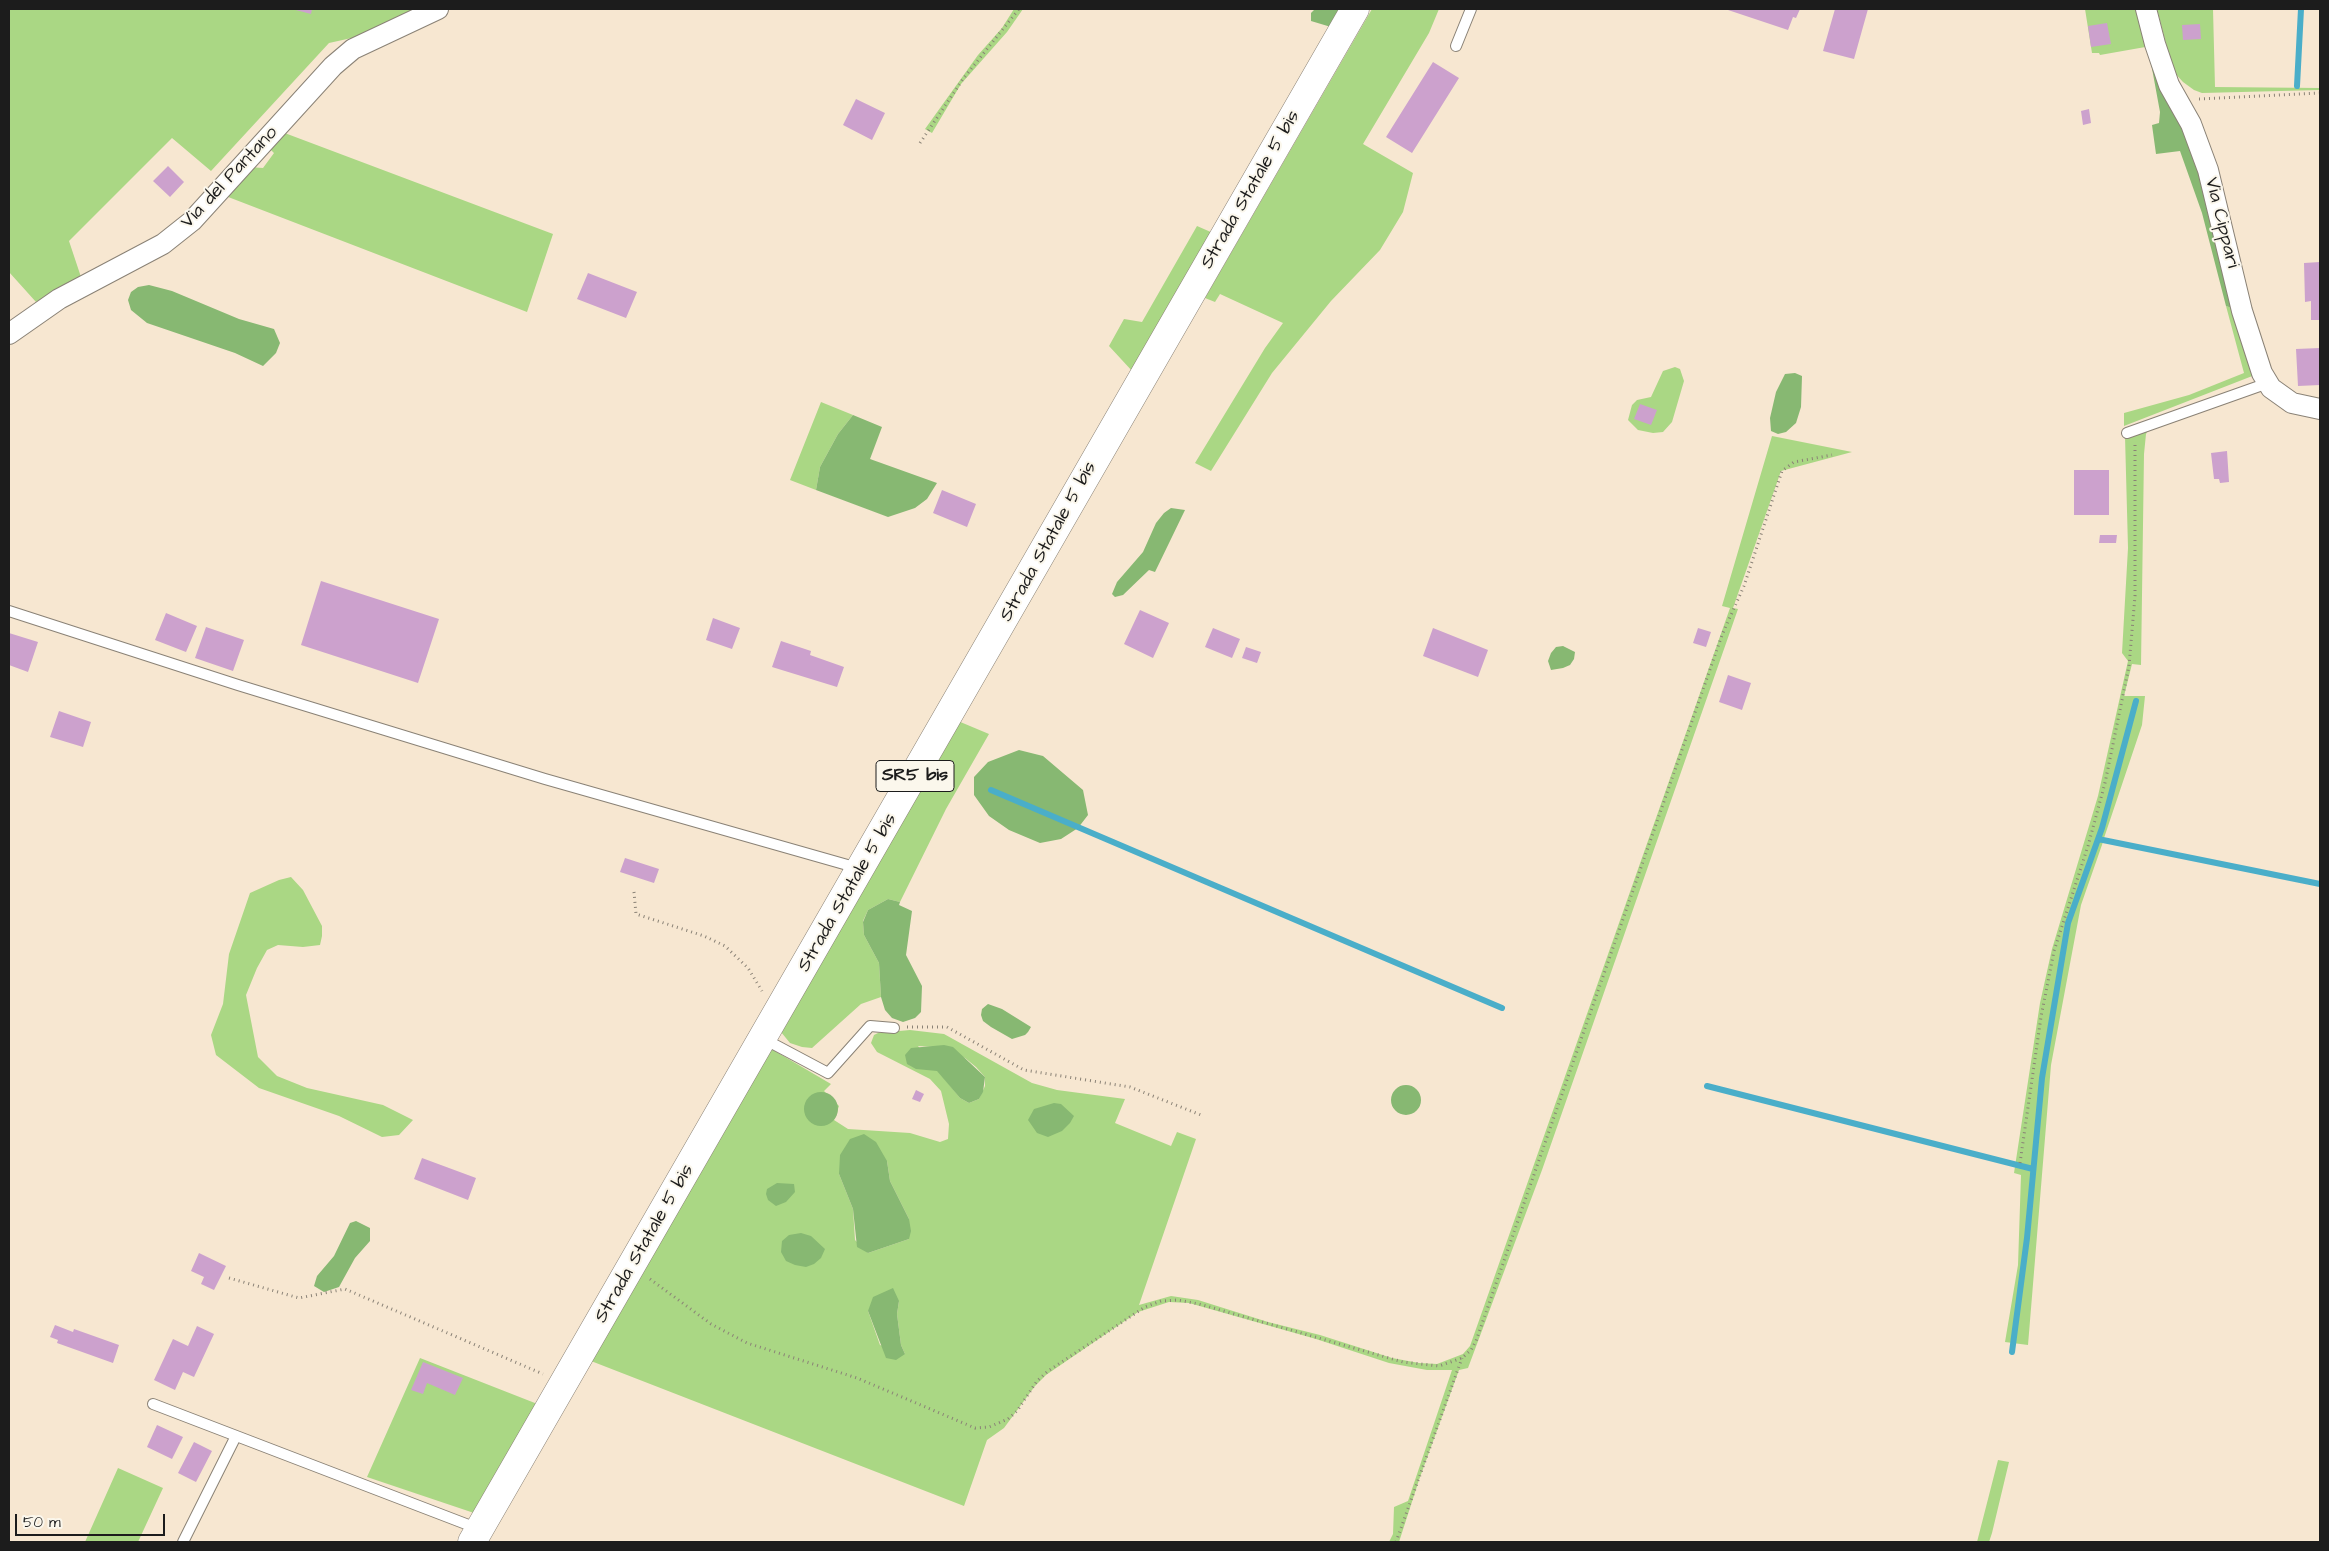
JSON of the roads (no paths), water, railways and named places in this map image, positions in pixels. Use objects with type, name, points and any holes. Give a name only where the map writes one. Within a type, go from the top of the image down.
[{"type":"main road","name":"Strada Statale 5 bis","points":[[476,1536],[1356,9]]},
{"type":"street","name":"Via del Pantano","points":[[9,334],[59,299],[163,244],[192,221],[333,66],[353,49],[438,9]]},
{"type":"street","name":"Via Cippari","points":[[2146,9],[2169,85],[2192,124],[2208,170],[2242,311],[2262,373],[2271,388],[2292,404],[2320,409]]},
{"type":"lane","points":[[1456,46],[1471,9]]},
{"type":"lane","points":[[2131,431],[2268,383]]},
{"type":"lane","points":[[9,611],[238,685],[545,779],[861,869]]},
{"type":"lane","points":[[764,1038],[828,1074],[870,1026],[894,1028]]},
{"type":"lane","points":[[153,1404],[236,1436],[476,1536]]},
{"type":"lane","points":[[183,1542],[236,1436]]},
{"type":"waterway","points":[[2297,86],[2301,9]]},
{"type":"waterway","points":[[2012,1352],[2027,1238],[2042,1078],[2068,923],[2102,828],[2136,701]]},
{"type":"waterway","points":[[991,790],[1502,1008]]},
{"type":"waterway","points":[[2098,839],[2320,884]]},
{"type":"waterway","points":[[1707,1086],[2033,1169]]}]
